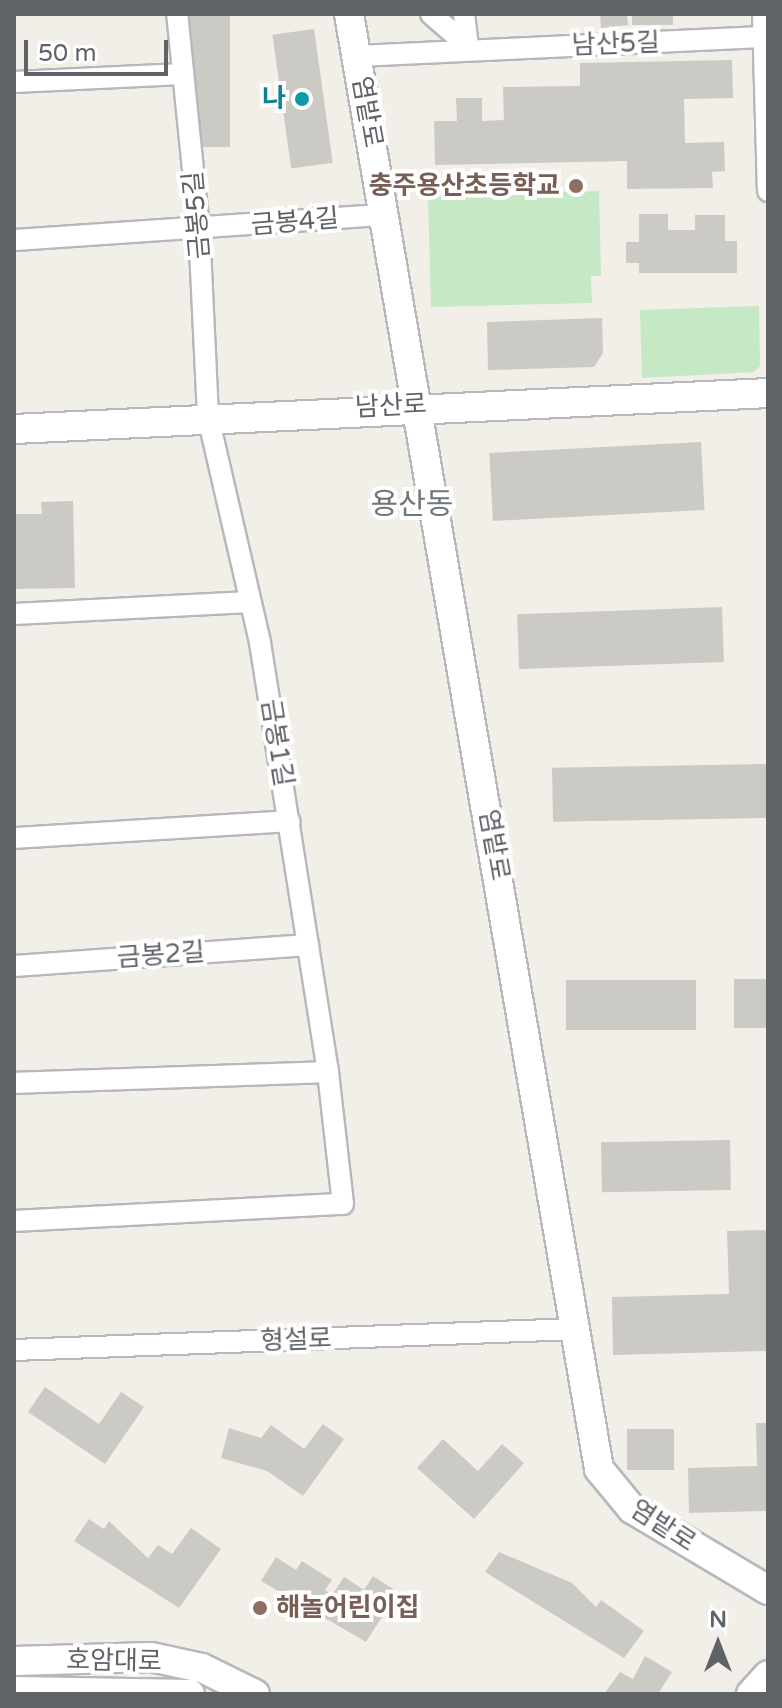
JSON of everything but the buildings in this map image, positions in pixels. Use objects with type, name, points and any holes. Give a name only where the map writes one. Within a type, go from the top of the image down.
[{"type":"street","name":"금봉5길","points":[[177,14],[199,229],[208,417]]},
{"type":"street","name":"염밭로","points":[[349,14],[606,1484],[632,1509],[768,1590]]},
{"type":"street","points":[[431,14],[468,46]]},
{"type":"street","points":[[464,14],[468,46]]},
{"type":"street","points":[[763,14],[768,191]]},
{"type":"street","name":"남산5길","points":[[357,56],[468,46],[763,37]]},
{"type":"street","points":[[14,82],[183,74]]},
{"type":"street","name":"금봉4길","points":[[14,240],[385,215]]},
{"type":"street","name":"남산로","points":[[14,429],[418,405],[768,393]]},
{"type":"street","name":"금봉1길","points":[[14,1221],[343,1204],[328,1072],[289,821],[250,602],[208,417]]},
{"type":"street","points":[[14,614],[250,602]]},
{"type":"street","points":[[14,838],[289,821]]},
{"type":"street","name":"금봉2길","points":[[14,966],[308,945]]},
{"type":"street","points":[[14,1083],[328,1072]]},
{"type":"street","name":"형설로","points":[[14,1350],[577,1329]]},
{"type":"street","name":"호암대로","points":[[14,1661],[151,1657],[202,1668],[255,1694]]},
{"type":"street","points":[[751,1694],[768,1675]]},
{"type":"street","name":"호암대로","points":[[14,1691],[190,1694]]},
{"type":"green space","points":[[599,191],[601,276],[591,276],[592,303],[431,307],[428,196]]},
{"type":"green space","points":[[759,306],[760,366],[754,372],[642,378],[640,310]]},
{"type":"place","name":"나","points":[[302,99]]},
{"type":"place","name":"충주용산초등학교","points":[[576,186]]},
{"type":"place","name":"해놀어린이집","points":[[260,1608]]},
{"type":"district","name":"용산동","points":[[412,505]]}]
